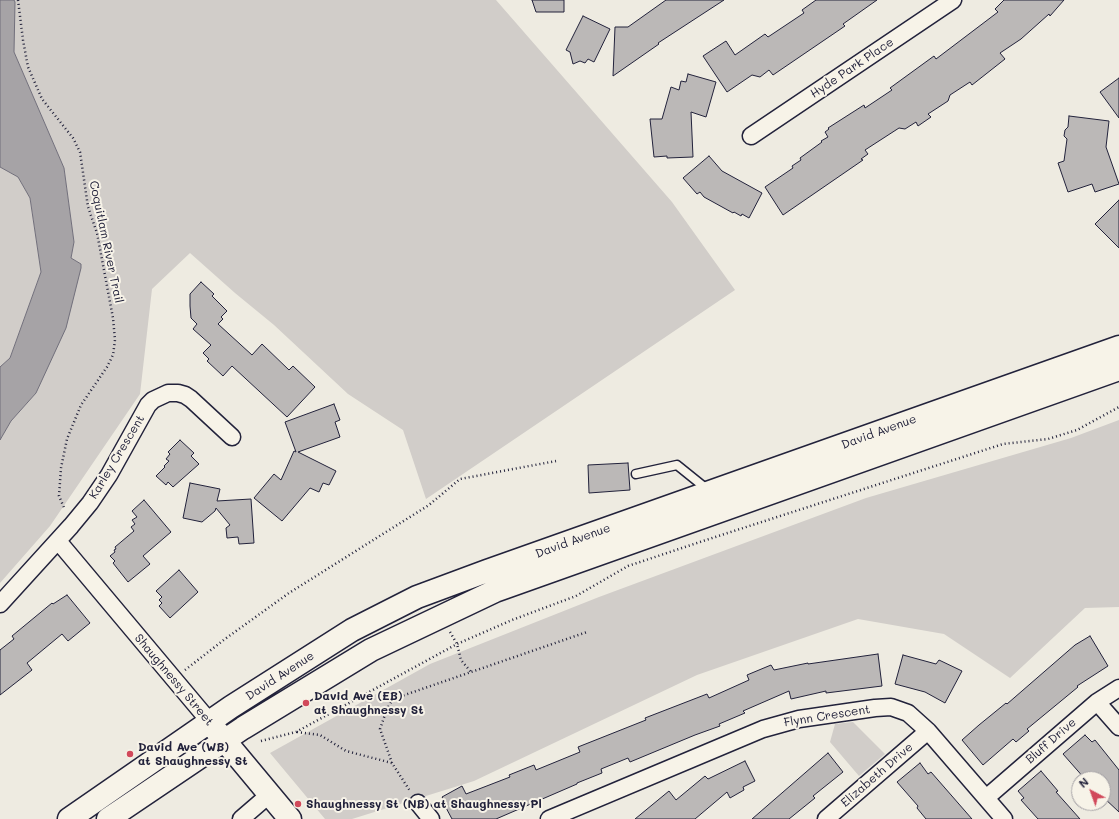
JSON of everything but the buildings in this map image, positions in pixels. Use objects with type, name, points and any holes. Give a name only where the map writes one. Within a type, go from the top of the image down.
[{"type":"main road","name":"David Avenue","points":[[69,819],[231,707],[352,630],[417,597],[1119,347]]},
{"type":"main road","name":"David Avenue","points":[[108,819],[224,740],[371,650],[495,591],[1119,369]]},
{"type":"main road","name":"Shaughnessy Street","points":[[210,722],[290,819]]},
{"type":"street","name":"Hyde Park Place","points":[[751,136],[953,0]]},
{"type":"street","name":"Karley Crescent","points":[[0,604],[58,540],[102,487],[148,406],[153,400],[168,393],[185,395],[232,437]]},
{"type":"street","name":"Shaughnessy Street","points":[[58,540],[210,722]]},
{"type":"street","name":"Bluff Drive","points":[[986,798],[1097,702],[1119,688]]},
{"type":"street","points":[[1097,702],[1119,727]]},
{"type":"street","name":"Flynn Crescent","points":[[549,819],[763,729],[782,723],[891,707],[908,713],[928,731],[1004,819]]},
{"type":"street","name":"Elizabeth Drive","points":[[826,819],[928,731]]},
{"type":"street","points":[[241,819],[270,794]]},
{"type":"street","points":[[418,803],[431,819]]},
{"type":"lane","points":[[636,474],[678,465],[710,492]]},
{"type":"path","name":"Coquitlam River Trail","points":[[18,0],[28,67],[42,99],[73,138],[80,152],[88,207],[97,233],[113,318],[115,340],[114,355],[81,405],[67,439],[61,468],[59,496],[66,512]]},
{"type":"path","points":[[257,742],[296,732],[457,644],[512,620],[576,596],[628,566],[1004,444],[1048,439],[1077,430],[1119,407]]},
{"type":"path","points":[[182,672],[224,639],[276,602],[429,505],[460,479],[556,461]]},
{"type":"path","points":[[418,803],[392,762],[380,729],[387,709],[393,699],[587,632]]},
{"type":"path","points":[[457,644],[461,660],[471,672]]},
{"type":"path","points":[[296,732],[320,735],[346,751],[392,762]]},
{"type":"shaded area","points":[[0,0],[14,0],[15,2],[14,52],[64,168],[74,242],[71,258],[81,264],[81,268],[66,328],[36,393],[11,421],[0,440],[0,367],[10,358],[41,272],[30,198],[18,177],[0,167]]},
{"type":"shaded area","points":[[14,0],[496,0],[672,202],[735,290],[426,499],[403,430],[348,394],[274,325],[190,253],[152,289],[140,394],[50,526],[0,583],[0,440],[11,421],[36,393],[81,264],[71,258],[74,242],[64,168],[14,52]]},
{"type":"shaded area","points":[[0,167],[18,177],[30,198],[41,272],[10,358],[0,367]]},
{"type":"shaded area","points":[[1119,420],[1119,607],[1085,608],[1010,678],[944,634],[858,619],[697,675],[474,781],[352,819],[325,819],[270,753],[430,664],[599,597],[866,498],[1071,438]]},
{"type":"shaded area","points":[[853,722],[885,754],[859,776],[830,742],[835,724]]},
{"type":"place","name":"David Ave (EB) at Shaughnessy St","points":[[306,703]]},
{"type":"place","name":"David Ave (WB) at Shaughnessy St","points":[[130,754]]},
{"type":"place","name":"Shaughnessy St (NB) at Shaughnessy Pl","points":[[298,804]]}]
